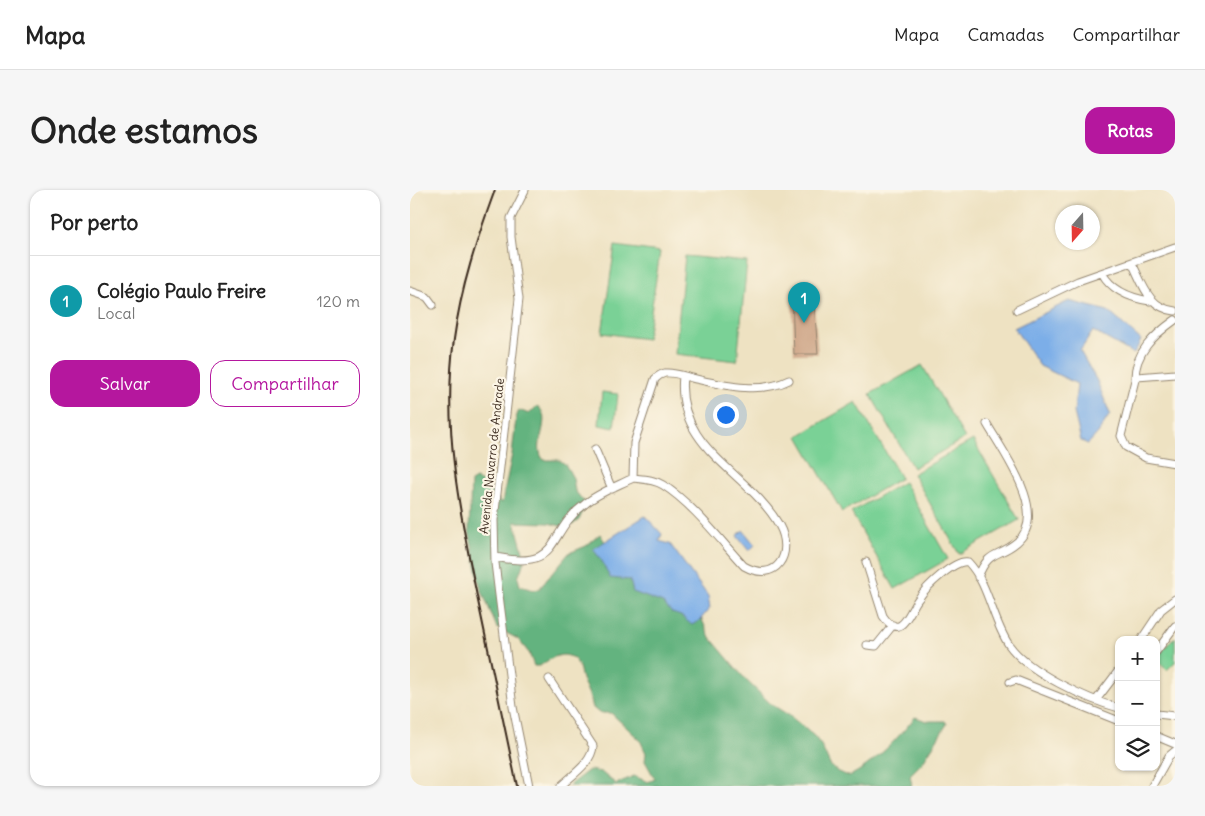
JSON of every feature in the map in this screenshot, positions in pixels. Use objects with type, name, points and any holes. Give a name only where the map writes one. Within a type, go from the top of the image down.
[{"type":"street","name":"Avenida Navarro de Andrade","points":[[525,190],[512,218],[511,237],[520,299],[494,520],[494,557],[513,707],[529,786]]},
{"type":"street","points":[[1018,310],[1078,281],[1175,247]]},
{"type":"street","points":[[1132,263],[1150,301]]},
{"type":"street","points":[[1102,273],[1112,287],[1119,292],[1175,311]]},
{"type":"street","points":[[410,291],[427,297],[433,306]]},
{"type":"street","points":[[1175,320],[1146,346],[1134,366],[1135,380],[1121,436],[1126,447],[1146,458],[1175,463]]},
{"type":"street","points":[[633,478],[634,443],[655,379],[665,373],[755,388],[776,387],[789,380]]},
{"type":"street","points":[[1135,380],[1138,378],[1175,374]]},
{"type":"street","points":[[494,557],[522,560],[536,559],[545,555],[569,520],[584,504],[633,478],[651,480],[663,484],[686,504],[744,566],[763,573],[772,571],[778,565],[785,548],[785,538],[766,507],[726,469],[694,430],[686,412],[681,392],[683,376]]},
{"type":"street","points":[[978,577],[984,561],[1015,544],[1022,538],[1028,527],[1029,514],[1024,490],[987,424]]},
{"type":"street","points":[[595,449],[612,489]]},
{"type":"street","points":[[866,562],[883,616],[888,623],[893,625],[902,624],[909,619],[917,600],[923,592],[955,563],[968,562],[978,577],[1010,646],[1041,674],[1097,699],[1115,704]]},
{"type":"street","points":[[1144,636],[1161,610],[1175,598]]},
{"type":"street","points":[[866,645],[876,646],[893,625]]},
{"type":"street","points":[[1160,647],[1175,626]]},
{"type":"street","points":[[1097,699],[1115,675]]},
{"type":"street","points":[[549,679],[593,746],[592,754],[588,760],[561,786]]},
{"type":"street","points":[[1010,682],[1016,680],[1115,719]]},
{"type":"street","points":[[1160,714],[1175,716]]},
{"type":"street","points":[[1160,738],[1175,744]]},
{"type":"street","points":[[1152,786],[1168,756],[1175,751]]},
{"type":"green space","points":[[615,246],[660,252],[647,339],[602,333]]},
{"type":"green space","points":[[685,256],[747,262],[737,361],[675,354]]},
{"type":"green space","points":[[922,365],[965,438],[913,468],[870,394]]},
{"type":"green space","points":[[602,392],[618,394],[614,428],[599,425]]},
{"type":"green space","points":[[856,402],[901,478],[842,512],[798,436]]},
{"type":"green space","points":[[537,406],[542,411],[544,418],[540,440],[540,454],[544,460],[559,460],[565,464],[573,478],[575,491],[586,504],[579,520],[572,525],[561,526],[548,523],[515,522],[525,559],[518,578],[520,586],[534,590],[539,589],[569,553],[586,546],[600,534],[611,552],[700,615],[709,636],[746,680],[771,704],[790,716],[814,736],[821,745],[830,765],[838,772],[849,776],[867,766],[902,733],[915,717],[927,721],[945,721],[947,724],[922,763],[910,775],[912,786],[568,786],[589,770],[601,772],[616,784],[634,776],[648,782],[655,779],[645,761],[646,753],[640,740],[611,713],[599,713],[593,708],[577,662],[571,657],[561,655],[552,658],[540,666],[534,666],[529,653],[518,639],[497,628],[480,586],[469,530],[471,482],[476,479],[484,483],[502,503],[512,454],[516,418],[519,410],[529,414]]},
{"type":"green space","points":[[973,440],[1019,520],[959,554],[913,474]]},
{"type":"green space","points":[[904,482],[948,559],[895,589],[851,512]]},
{"type":"green space","points":[[1175,637],[1175,662],[1167,670],[1160,664],[1160,653]]},
{"type":"water","points":[[1069,301],[1108,311],[1141,340],[1134,354],[1093,331],[1080,351],[1097,381],[1110,414],[1098,433],[1088,444],[1081,441],[1074,412],[1077,384],[1040,366],[1014,328]]},
{"type":"water","points":[[645,516],[662,534],[659,541],[670,544],[708,596],[710,608],[700,620],[692,625],[681,616],[672,613],[663,603],[633,592],[630,580],[610,578],[602,561],[593,549]]},
{"type":"water","points":[[743,530],[755,545],[749,551],[737,536]]},
{"type":"building","points":[[813,290],[818,354],[794,354],[792,292]]},
{"type":"railway","points":[[495,190],[465,282],[457,320],[451,372],[450,405],[459,504],[517,786]]},
{"type":"place","name":"Colégio Paulo Freire","points":[[804,323]]}]
